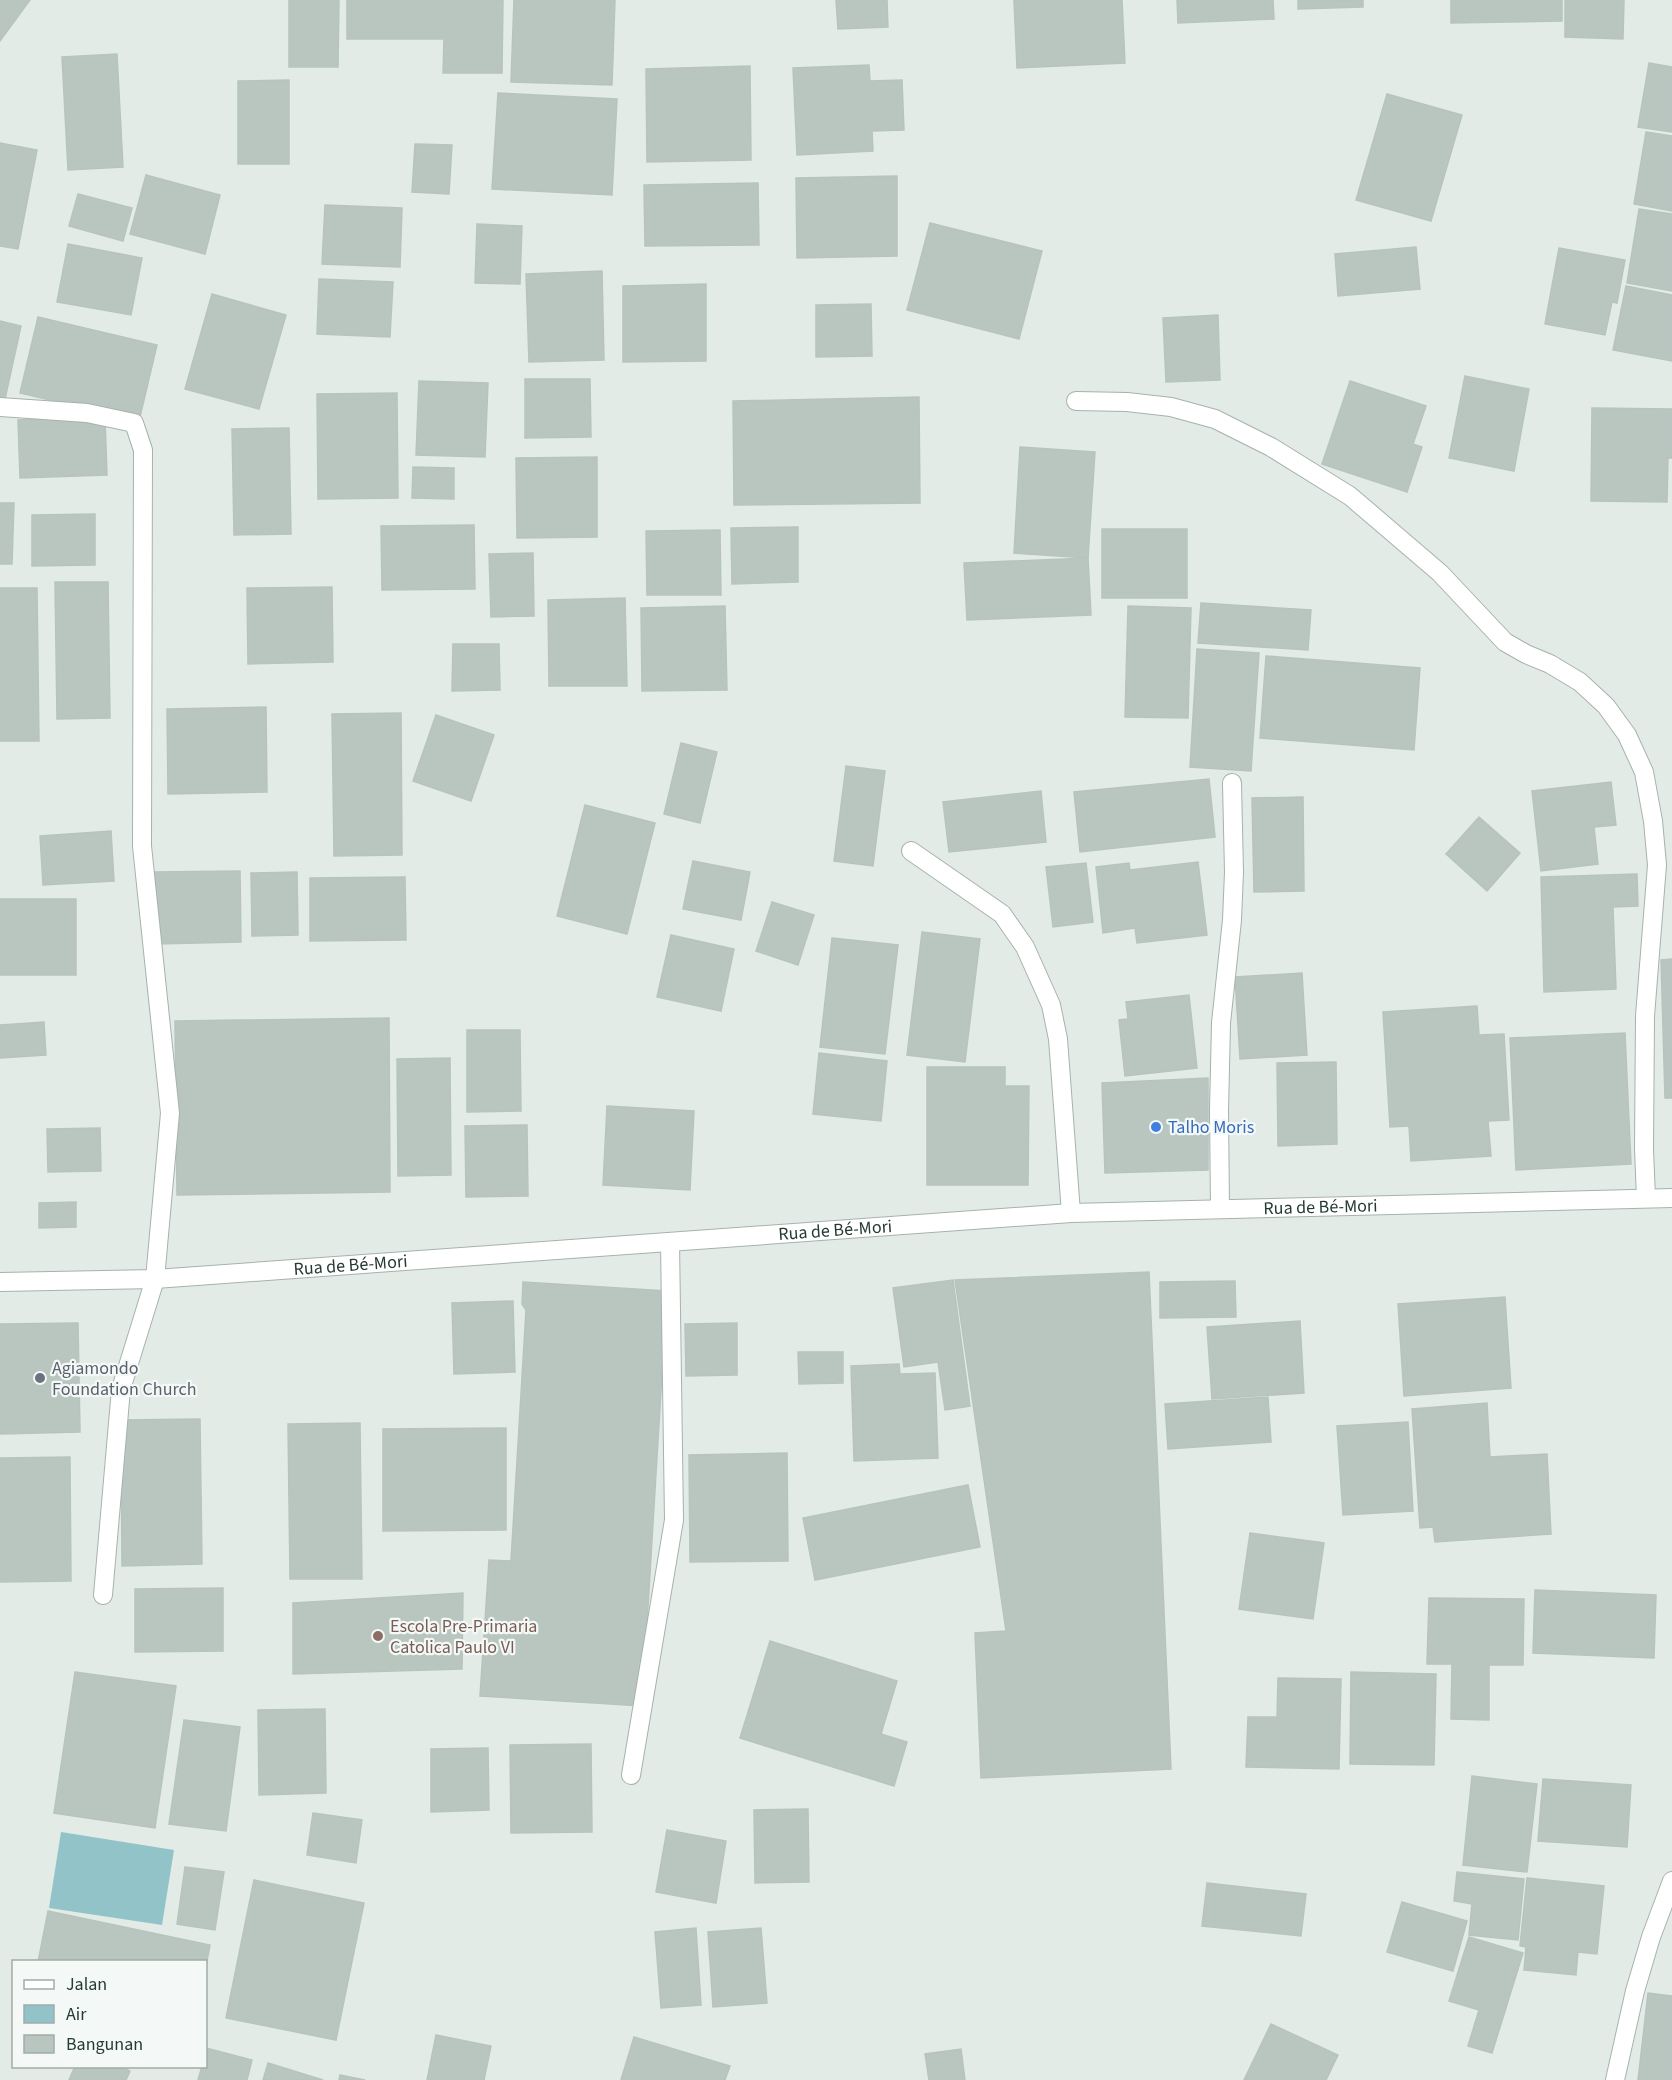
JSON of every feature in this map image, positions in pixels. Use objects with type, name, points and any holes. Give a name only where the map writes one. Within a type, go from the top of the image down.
[{"type":"street","points":[[1076,401],[1127,402],[1171,407],[1215,419],[1271,447],[1350,496],[1440,573],[1506,642],[1580,682],[1606,706],[1622,728],[1644,772],[1653,821],[1657,865],[1645,1016],[1646,1198]]},
{"type":"street","points":[[0,407],[87,413],[134,423],[143,450],[142,846],[170,1113],[155,1279],[121,1389],[103,1595]]},
{"type":"street","points":[[1220,1208],[1221,1023],[1232,920],[1234,872],[1232,783]]},
{"type":"street","points":[[911,851],[1002,914],[1025,947],[1051,1005],[1058,1039],[1071,1213]]},
{"type":"street","name":"Rua de Bé-Mori","points":[[0,1282],[155,1279],[1071,1213],[1672,1198]]},
{"type":"street","points":[[631,1775],[674,1520],[670,1242]]},
{"type":"street","points":[[1615,2080],[1635,1991],[1651,1937],[1672,1881]]},
{"type":"water","points":[[61,1832],[174,1850],[162,1925],[49,1908]]},
{"type":"building","points":[[0,0],[30,0],[0,41]]},
{"type":"building","points":[[289,0],[339,0],[338,67],[289,67]]},
{"type":"building","points":[[347,0],[503,0],[502,73],[443,73],[444,39],[347,39]]},
{"type":"building","points":[[514,0],[615,0],[612,85],[511,82]]},
{"type":"building","points":[[836,0],[887,0],[888,27],[838,29]]},
{"type":"building","points":[[1014,0],[1122,0],[1125,63],[1017,68]]},
{"type":"building","points":[[1177,0],[1273,0],[1274,19],[1178,23]]},
{"type":"building","points":[[1298,0],[1363,0],[1363,7],[1298,9]]},
{"type":"building","points":[[1451,0],[1562,0],[1562,21],[1451,23]]},
{"type":"building","points":[[1565,0],[1624,0],[1623,39],[1565,37]]},
{"type":"building","points":[[117,54],[123,167],[68,170],[62,57]]},
{"type":"building","points":[[1649,63],[1672,67],[1672,132],[1638,127]]},
{"type":"building","points":[[869,65],[870,81],[902,80],[904,130],[872,131],[873,151],[797,155],[793,68]]},
{"type":"building","points":[[750,66],[751,160],[647,162],[646,69]]},
{"type":"building","points":[[289,80],[289,164],[238,164],[238,81]]},
{"type":"building","points":[[498,93],[617,99],[612,195],[492,189]]},
{"type":"building","points":[[1387,94],[1462,115],[1431,221],[1356,200]]},
{"type":"building","points":[[1646,132],[1672,136],[1672,211],[1634,204]]},
{"type":"building","points":[[0,143],[37,150],[18,249],[0,246]]},
{"type":"building","points":[[415,144],[452,145],[449,194],[412,192]]},
{"type":"building","points":[[146,175],[220,195],[205,254],[130,234]]},
{"type":"building","points":[[897,176],[897,256],[797,258],[796,178]]},
{"type":"building","points":[[758,183],[759,245],[645,246],[644,185]]},
{"type":"building","points":[[78,194],[132,208],[123,241],[69,226]]},
{"type":"building","points":[[325,205],[402,208],[400,267],[322,264]]},
{"type":"building","points":[[1639,209],[1672,214],[1672,291],[1627,283]]},
{"type":"building","points":[[930,223],[1042,251],[1019,339],[907,310]]},
{"type":"building","points":[[477,224],[522,226],[520,284],[475,283]]},
{"type":"building","points":[[68,244],[142,258],[131,315],[57,302]]},
{"type":"building","points":[[1416,247],[1420,289],[1338,296],[1335,254]]},
{"type":"building","points":[[1559,248],[1625,260],[1617,303],[1612,302],[1605,335],[1545,324]]},
{"type":"building","points":[[602,271],[604,360],[529,362],[526,274]]},
{"type":"building","points":[[319,279],[393,282],[390,337],[317,334]]},
{"type":"building","points":[[706,284],[706,361],[623,362],[623,286]]},
{"type":"building","points":[[1626,286],[1672,295],[1672,361],[1613,350]]},
{"type":"building","points":[[212,294],[286,315],[259,409],[185,389]]},
{"type":"building","points":[[871,304],[872,356],[816,357],[816,305]]},
{"type":"building","points":[[1218,315],[1220,380],[1166,382],[1163,318]]},
{"type":"building","points":[[38,317],[157,345],[139,421],[20,393]]},
{"type":"building","points":[[0,321],[21,326],[5,399],[0,398]]},
{"type":"building","points":[[1465,376],[1529,389],[1514,471],[1449,458]]},
{"type":"building","points":[[525,379],[590,379],[591,437],[525,438]]},
{"type":"building","points":[[419,381],[488,383],[485,457],[416,455]]},
{"type":"building","points":[[1350,381],[1426,406],[1413,444],[1422,447],[1407,492],[1322,464]]},
{"type":"building","points":[[397,393],[398,498],[318,499],[317,394]]},
{"type":"building","points":[[919,397],[920,503],[734,505],[733,401]]},
{"type":"building","points":[[1592,408],[1672,409],[1672,458],[1668,458],[1667,502],[1591,501]]},
{"type":"building","points":[[105,417],[107,475],[20,478],[18,420]]},
{"type":"building","points":[[289,428],[291,534],[234,535],[232,429]]},
{"type":"building","points":[[1020,447],[1095,452],[1088,558],[1014,553]]},
{"type":"building","points":[[597,457],[597,537],[517,538],[516,458]]},
{"type":"building","points":[[413,467],[454,468],[454,499],[412,498]]},
{"type":"building","points":[[0,503],[14,503],[12,564],[0,564]]},
{"type":"building","points":[[95,514],[95,565],[32,566],[32,515]]},
{"type":"building","points":[[474,525],[475,589],[382,590],[381,526]]},
{"type":"building","points":[[798,527],[798,582],[732,584],[731,528]]},
{"type":"building","points":[[1102,529],[1187,529],[1187,598],[1102,598]]},
{"type":"building","points":[[720,530],[721,595],[647,595],[646,531]]},
{"type":"building","points":[[533,553],[534,616],[491,617],[489,554]]},
{"type":"building","points":[[1088,558],[1091,615],[967,620],[964,563]]},
{"type":"building","points":[[55,582],[108,582],[110,718],[57,719]]},
{"type":"building","points":[[332,587],[333,662],[248,664],[247,588]]},
{"type":"building","points":[[0,588],[37,588],[39,741],[0,741]]},
{"type":"building","points":[[625,598],[627,686],[549,686],[548,600]]},
{"type":"building","points":[[1201,603],[1311,610],[1308,650],[1198,643]]},
{"type":"building","points":[[725,606],[727,690],[642,691],[641,608]]},
{"type":"building","points":[[1128,606],[1191,608],[1188,718],[1125,717]]},
{"type":"building","points":[[453,644],[499,644],[500,690],[452,691]]},
{"type":"building","points":[[1197,649],[1259,653],[1251,771],[1190,767]]},
{"type":"building","points":[[1266,656],[1420,668],[1414,750],[1260,738]]},
{"type":"building","points":[[266,707],[267,792],[168,794],[167,709]]},
{"type":"building","points":[[401,713],[402,855],[334,856],[332,714]]},
{"type":"building","points":[[436,715],[494,735],[471,801],[413,781]]},
{"type":"building","points":[[681,743],[717,752],[700,823],[664,814]]},
{"type":"building","points":[[846,766],[885,771],[873,866],[834,861]]},
{"type":"building","points":[[1209,779],[1215,837],[1080,852],[1074,792]]},
{"type":"building","points":[[1611,782],[1616,825],[1594,827],[1598,864],[1541,871],[1532,791]]},
{"type":"building","points":[[1041,791],[1046,842],[949,852],[943,802]]},
{"type":"building","points":[[1303,797],[1304,891],[1254,892],[1252,798]]},
{"type":"building","points":[[585,805],[655,823],[627,934],[557,916]]},
{"type":"building","points":[[1479,817],[1520,853],[1487,891],[1446,854]]},
{"type":"building","points":[[111,831],[114,881],[43,885],[40,836]]},
{"type":"building","points":[[693,861],[750,872],[741,920],[683,909]]},
{"type":"building","points":[[1198,862],[1207,935],[1137,943],[1135,928],[1103,933],[1096,867],[1129,863],[1130,870]]},
{"type":"building","points":[[1086,863],[1093,922],[1053,927],[1046,867]]},
{"type":"building","points":[[240,871],[241,942],[156,944],[155,872]]},
{"type":"building","points":[[297,872],[298,935],[252,936],[251,873]]},
{"type":"building","points":[[1637,874],[1638,906],[1613,907],[1616,989],[1544,992],[1541,877]]},
{"type":"building","points":[[405,877],[406,940],[310,941],[310,878]]},
{"type":"building","points":[[0,899],[76,899],[76,975],[0,975]]},
{"type":"building","points":[[772,902],[814,915],[798,965],[756,951]]},
{"type":"building","points":[[922,932],[980,939],[965,1062],[907,1055]]},
{"type":"building","points":[[671,935],[734,949],[721,1011],[657,997]]},
{"type":"building","points":[[832,938],[898,945],[885,1054],[820,1047]]},
{"type":"building","points":[[1672,959],[1672,1098],[1665,1098],[1661,960]]},
{"type":"building","points":[[1302,973],[1307,1055],[1240,1059],[1235,977]]},
{"type":"building","points":[[1189,995],[1197,1068],[1125,1076],[1119,1020],[1128,1019],[1126,1002]]},
{"type":"building","points":[[1477,1006],[1479,1035],[1504,1034],[1509,1120],[1488,1121],[1491,1156],[1411,1161],[1409,1126],[1390,1127],[1383,1012]]},
{"type":"building","points":[[389,1018],[390,1192],[177,1195],[175,1021]]},
{"type":"building","points":[[44,1022],[46,1055],[0,1058],[0,1025]]},
{"type":"building","points":[[467,1030],[520,1030],[521,1111],[467,1112]]},
{"type":"building","points":[[1625,1033],[1631,1164],[1516,1170],[1510,1038]]},
{"type":"building","points":[[819,1053],[887,1061],[881,1121],[813,1114]]},
{"type":"building","points":[[450,1058],[451,1175],[398,1176],[397,1059]]},
{"type":"building","points":[[1336,1062],[1337,1144],[1278,1146],[1277,1063]]},
{"type":"building","points":[[927,1067],[1005,1067],[1005,1086],[1029,1086],[1028,1185],[927,1185]]},
{"type":"building","name":"Talho Moris","points":[[1208,1078],[1208,1170],[1105,1173],[1102,1083]]},
{"type":"building","points":[[607,1106],[694,1111],[690,1190],[603,1185]]},
{"type":"building","points":[[527,1125],[528,1196],[466,1197],[465,1126]]},
{"type":"building","points":[[100,1128],[101,1171],[48,1172],[47,1129]]},
{"type":"building","points":[[76,1202],[76,1227],[39,1228],[39,1203]]},
{"type":"building","points":[[1149,1272],[1171,1769],[981,1778],[975,1633],[1006,1631],[955,1280]]},
{"type":"building","points":[[953,1280],[970,1406],[945,1410],[938,1362],[904,1367],[893,1288]]},
{"type":"building","points":[[1235,1281],[1236,1317],[1160,1318],[1160,1282]]},
{"type":"building","points":[[523,1282],[667,1291],[642,1706],[480,1696],[489,1560],[511,1561],[526,1310],[522,1304]]},
{"type":"building","points":[[1505,1297],[1511,1388],[1404,1396],[1398,1304]]},
{"type":"building","points":[[513,1301],[515,1372],[454,1374],[452,1303]]},
{"type":"building","points":[[1300,1321],[1304,1393],[1212,1399],[1207,1327]]},
{"type":"building","name":"Agiamondo Foundation Church","points":[[78,1323],[80,1432],[0,1434],[0,1324]]},
{"type":"building","points":[[737,1323],[737,1375],[686,1376],[685,1324]]},
{"type":"building","points":[[798,1352],[843,1352],[843,1383],[799,1384]]},
{"type":"building","points":[[899,1364],[900,1374],[935,1373],[938,1458],[854,1461],[851,1366]]},
{"type":"building","points":[[1268,1397],[1271,1442],[1168,1449],[1165,1404]]},
{"type":"building","points":[[1487,1403],[1490,1457],[1547,1454],[1551,1534],[1435,1542],[1433,1527],[1420,1528],[1412,1409]]},
{"type":"building","points":[[200,1419],[202,1564],[122,1566],[121,1420]]},
{"type":"building","points":[[1408,1422],[1413,1511],[1343,1515],[1337,1426]]},
{"type":"building","points":[[360,1423],[362,1579],[290,1579],[288,1424]]},
{"type":"building","points":[[506,1428],[506,1530],[383,1531],[383,1429]]},
{"type":"building","points":[[787,1453],[788,1561],[690,1562],[689,1455]]},
{"type":"building","points":[[70,1457],[71,1581],[0,1582],[0,1458]]},
{"type":"building","points":[[968,1485],[980,1547],[815,1580],[803,1518]]},
{"type":"building","points":[[1250,1533],[1324,1543],[1313,1619],[1239,1609]]},
{"type":"building","points":[[223,1588],[223,1651],[135,1652],[135,1589]]},
{"type":"building","points":[[1535,1590],[1656,1595],[1654,1658],[1533,1653]]},
{"type":"building","name":"Escola Pre-Primaria Catolica Paulo VI","points":[[463,1593],[462,1669],[293,1674],[293,1603]]},
{"type":"building","points":[[1429,1598],[1524,1599],[1523,1665],[1489,1665],[1489,1720],[1451,1719],[1452,1664],[1427,1664]]},
{"type":"building","points":[[770,1641],[897,1681],[881,1734],[907,1742],[894,1786],[740,1738]]},
{"type":"building","points":[[75,1672],[176,1686],[155,1828],[54,1813]]},
{"type":"building","points":[[1351,1672],[1436,1674],[1434,1765],[1350,1764]]},
{"type":"building","points":[[1278,1678],[1341,1679],[1339,1769],[1246,1767],[1248,1717],[1277,1717]]},
{"type":"building","points":[[325,1709],[326,1793],[259,1795],[258,1710]]},
{"type":"building","points":[[184,1720],[240,1727],[226,1831],[169,1824]]},
{"type":"building","points":[[591,1744],[592,1832],[511,1833],[510,1745]]},
{"type":"building","points":[[488,1748],[489,1810],[431,1812],[431,1749]]},
{"type":"building","points":[[1472,1776],[1537,1784],[1527,1872],[1463,1865]]},
{"type":"building","points":[[1543,1779],[1631,1785],[1627,1847],[1538,1841]]},
{"type":"building","points":[[808,1809],[809,1882],[755,1883],[754,1810]]},
{"type":"building","points":[[313,1813],[362,1820],[356,1863],[307,1855]]},
{"type":"building","points":[[667,1830],[726,1841],[716,1903],[656,1892]]},
{"type":"building","points":[[185,1867],[224,1872],[215,1930],[177,1924]]},
{"type":"building","points":[[1457,1872],[1524,1879],[1518,1940],[1469,1935],[1472,1904],[1454,1901]]},
{"type":"building","points":[[1527,1878],[1604,1886],[1597,1954],[1578,1952],[1576,1975],[1524,1970],[1526,1947],[1520,1946]]},
{"type":"building","points":[[254,1880],[364,1903],[336,2040],[226,2018]]},
{"type":"building","points":[[1207,1883],[1306,1894],[1301,1936],[1202,1926]]},
{"type":"building","points":[[1402,1902],[1467,1921],[1453,1971],[1387,1952]]},
{"type":"building","points":[[48,1911],[210,1945],[207,1961],[38,1960]]},
{"type":"building","points":[[696,1928],[701,2005],[661,2008],[655,1932]]},
{"type":"building","points":[[761,1928],[767,2003],[713,2007],[708,1932]]},
{"type":"building","points":[[1469,1937],[1523,1953],[1492,2053],[1468,2046],[1479,2010],[1449,2001]]},
{"type":"building","points":[[1648,1993],[1672,1996],[1672,2080],[1638,2080]]},
{"type":"building","points":[[1271,2024],[1338,2055],[1326,2080],[1244,2080]]},
{"type":"building","points":[[436,2035],[491,2046],[484,2080],[427,2080]]},
{"type":"building","points":[[634,2037],[730,2066],[725,2080],[621,2080]]},
{"type":"building","points":[[207,2048],[252,2060],[247,2080],[198,2080],[201,2068],[207,2068]]},
{"type":"building","points":[[961,2049],[965,2080],[929,2080],[925,2054]]},
{"type":"building","points":[[268,2063],[323,2080],[263,2080]]},
{"type":"building","points":[[74,2068],[124,2068],[130,2071],[126,2080],[69,2080]]},
{"type":"building","points":[[340,2075],[365,2080],[339,2080]]},
{"type":"place","name":"Talho Moris","points":[[1156,1127]]},
{"type":"place","name":"Agiamondo Foundation Church","points":[[40,1378]]},
{"type":"place","name":"Escola Pre-Primaria Catolica Paulo VI","points":[[378,1636]]}]
